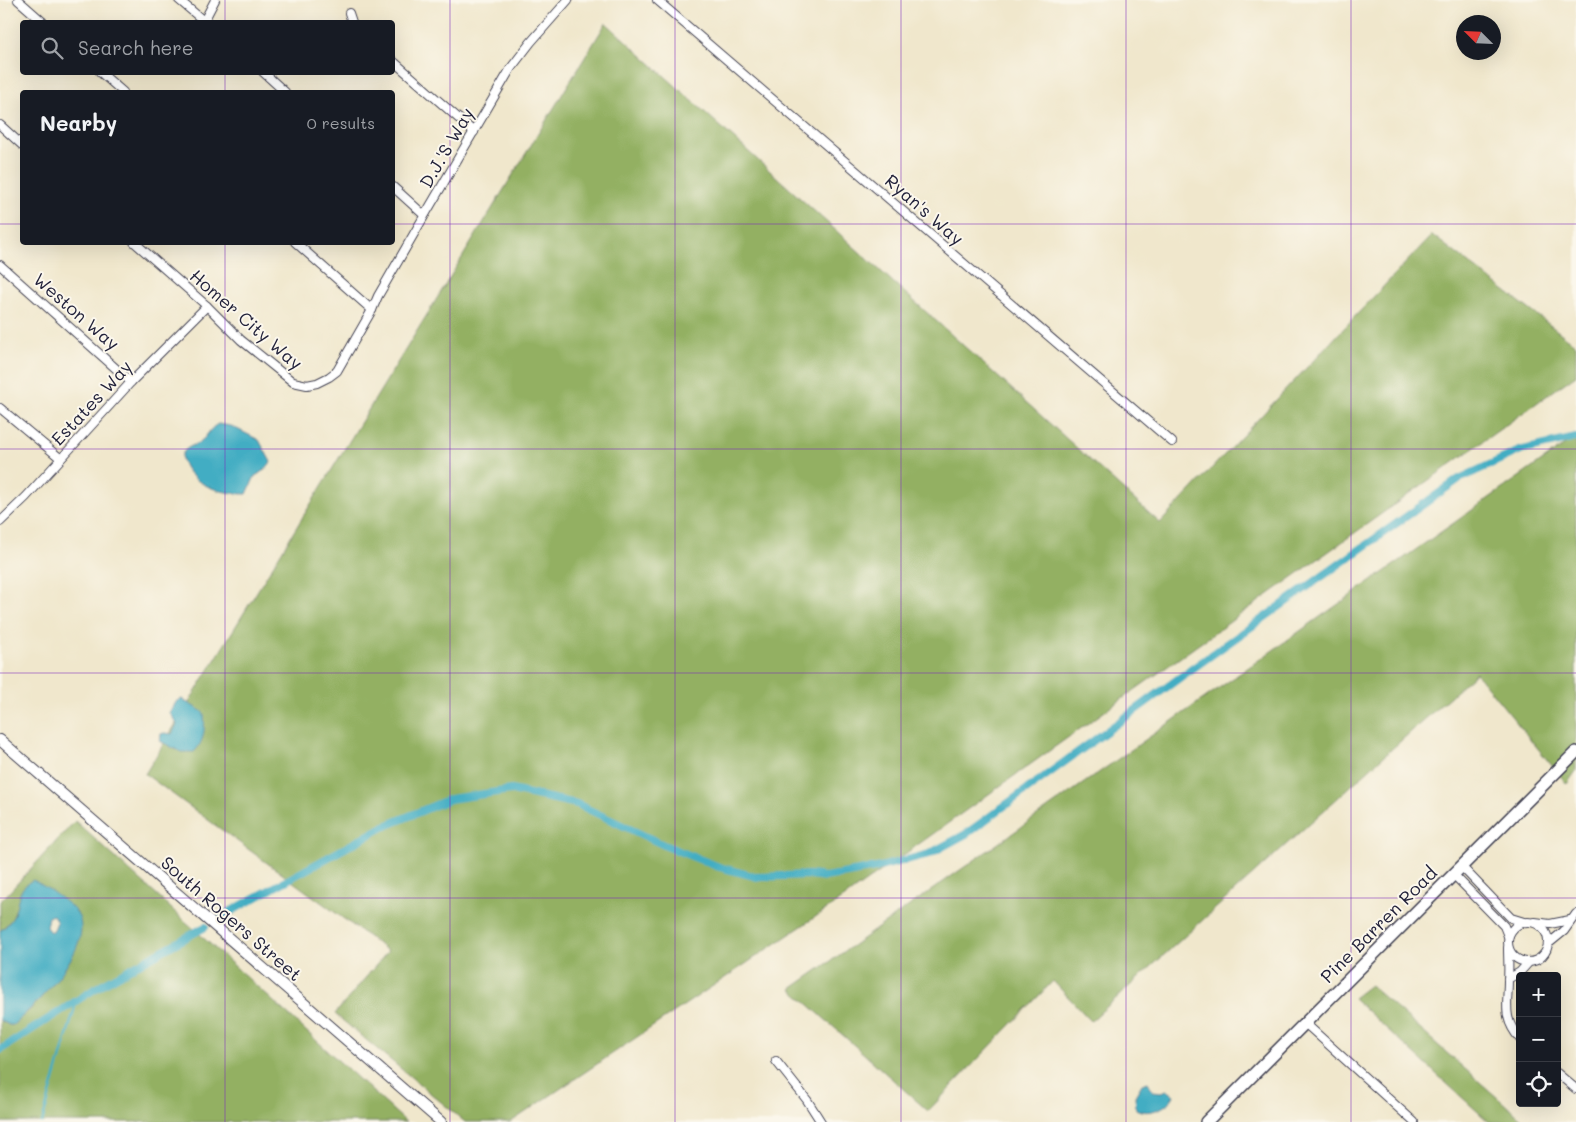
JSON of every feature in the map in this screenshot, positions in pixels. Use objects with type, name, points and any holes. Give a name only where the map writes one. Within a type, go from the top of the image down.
[{"type":"main road","name":"Pine Barren Road","points":[[1206,1122],[1576,752]]},
{"type":"street","points":[[18,0],[42,20]]},
{"type":"street","points":[[179,0],[203,20]]},
{"type":"street","points":[[206,20],[215,0]]},
{"type":"street","name":"D.J.'S Way","points":[[372,310],[424,215],[511,68],[568,0]]},
{"type":"street","name":"Ryan's Way","points":[[657,0],[1172,442]]},
{"type":"street","points":[[349,13],[351,20]]},
{"type":"street","points":[[395,63],[474,132]]},
{"type":"street","points":[[103,75],[121,90]]},
{"type":"street","points":[[265,75],[283,90]]},
{"type":"street","points":[[0,125],[20,143]]},
{"type":"street","points":[[395,189],[424,215]]},
{"type":"street","name":"Homer City Way","points":[[137,245],[207,306],[241,340],[293,382],[307,385],[324,381],[337,371],[372,310]]},
{"type":"street","points":[[298,245],[372,310]]},
{"type":"street","name":"Weston Way","points":[[0,265],[131,382]]},
{"type":"street","name":"Estates Way","points":[[0,522],[26,497],[131,382],[207,306]]},
{"type":"street","points":[[0,408],[60,458]]},
{"type":"street","name":"South Rogers Street","points":[[0,740],[441,1122]]},
{"type":"street","points":[[1458,871],[1511,918],[1524,922],[1550,924],[1573,917]]},
{"type":"street","points":[[1458,871],[1504,926],[1508,936],[1506,1006],[1510,1027],[1516,1034]]},
{"type":"street","points":[[1508,979],[1520,972],[1529,962],[1540,958],[1548,944],[1564,930],[1573,917]]},
{"type":"street","points":[[1508,936],[1514,927],[1524,922]]},
{"type":"street","points":[[1534,922],[1545,931],[1548,944]]},
{"type":"street","points":[[1508,947],[1516,958],[1529,962]]},
{"type":"street","points":[[1306,1024],[1414,1122]]},
{"type":"street","points":[[776,1061],[807,1100],[821,1122]]},
{"type":"street","points":[[1561,1076],[1576,1089]]},
{"type":"green space","points":[[606,23],[1160,523],[1432,235],[1576,345],[1576,375],[839,901],[511,1122],[465,1122],[335,1014],[388,951],[145,774]]},
{"type":"green space","points":[[1576,437],[1576,771],[1567,784],[1476,673],[1091,1021],[1053,981],[928,1111],[791,989]]},
{"type":"green space","points":[[75,821],[406,1122],[0,1122],[0,1020],[13,1025],[34,1006],[64,969],[77,913],[40,884],[15,910],[13,918],[0,931],[0,902]]},
{"type":"green space","points":[[1370,985],[1525,1122],[1489,1122],[1353,998]]},
{"type":"water","points":[[218,424],[231,426],[259,440],[271,462],[264,471],[255,476],[247,494],[229,493],[212,488],[197,480],[185,467],[182,457],[185,450],[200,442]]},
{"type":"water","points":[[182,699],[204,713],[204,734],[198,748],[194,752],[181,752],[160,741],[161,734],[172,734],[177,724],[170,713],[176,702]]},
{"type":"water","points":[[33,880],[64,901],[78,915],[81,928],[78,943],[71,959],[60,975],[23,1016],[13,1025],[9,1025],[0,1020],[0,931],[13,918],[19,895],[28,883]],"holes":[[[53,915],[57,922],[53,932],[49,931],[46,927],[48,917]]]},
{"type":"water","points":[[1148,1082],[1153,1091],[1161,1092],[1167,1090],[1174,1095],[1168,1104],[1158,1110],[1146,1112],[1136,1109],[1135,1096],[1142,1084]]},
{"type":"waterway","points":[[217,919],[383,827],[450,799],[511,790],[577,804],[666,846],[719,867],[757,877],[810,875],[825,877],[876,868],[929,854],[966,834],[1182,676],[1459,479],[1519,451],[1576,438]]},
{"type":"waterway","points":[[0,1050],[101,985],[205,927]]},
{"type":"waterway","points":[[42,1122],[77,1000]]}]
